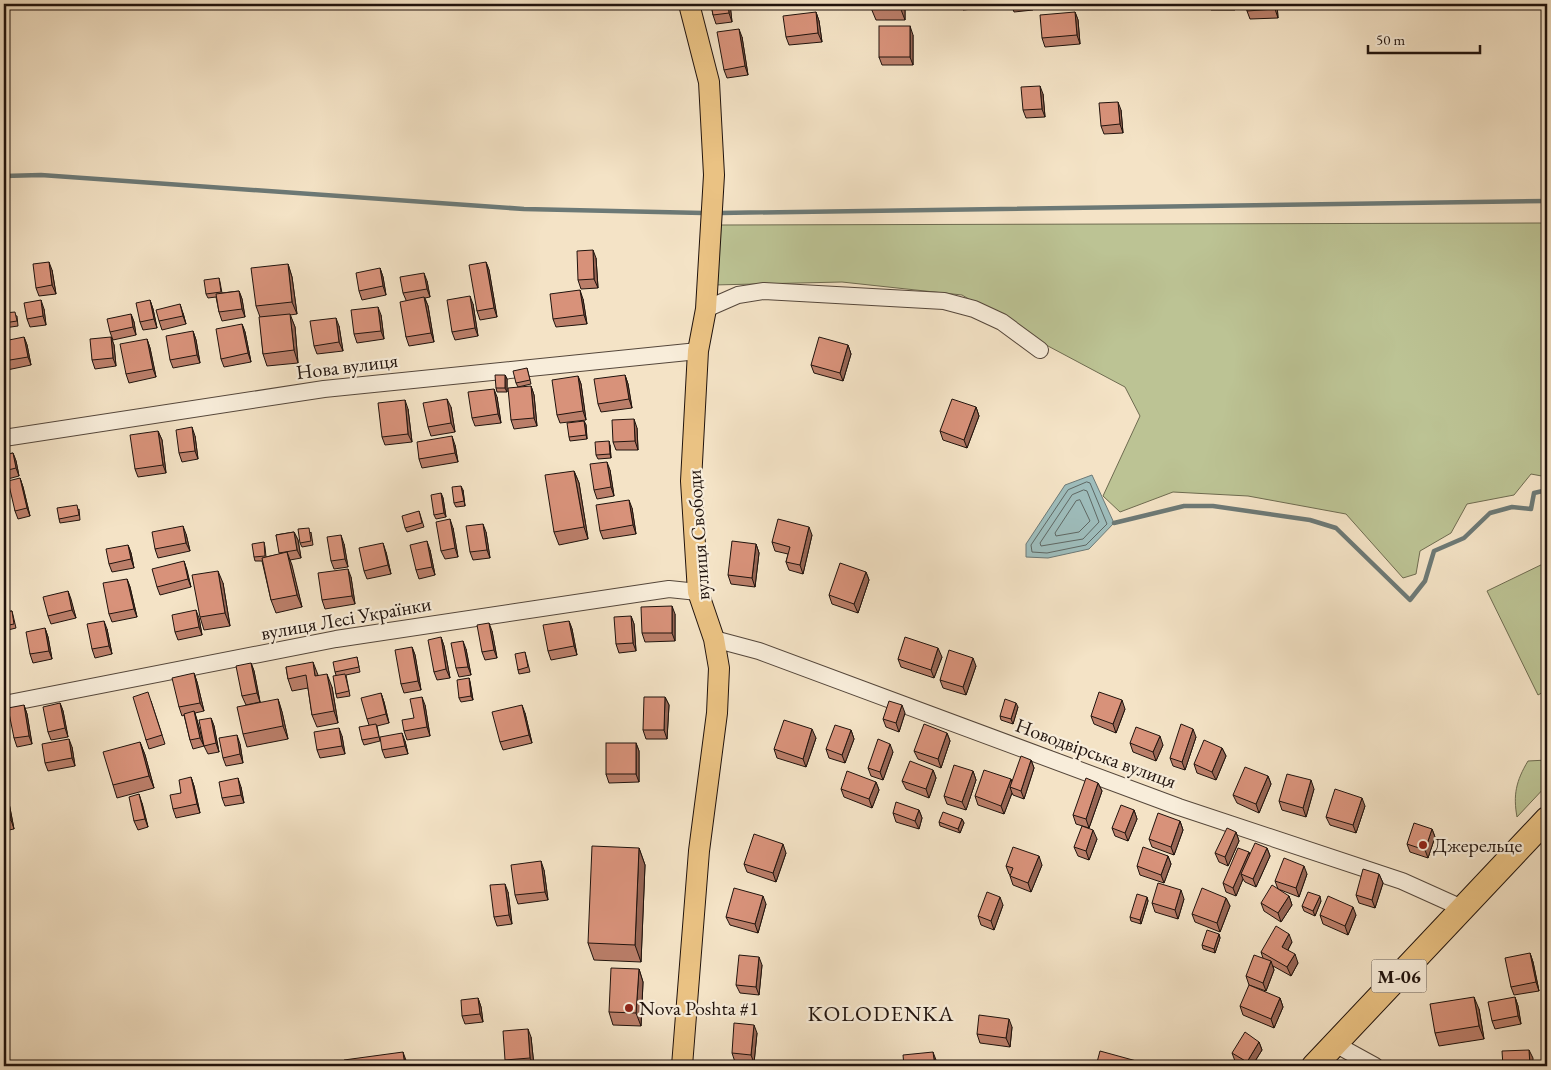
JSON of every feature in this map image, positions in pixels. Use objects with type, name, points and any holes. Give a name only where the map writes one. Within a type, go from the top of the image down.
[{"type":"highway","name":"М-06","points":[[1314,1066],[1547,819]]},
{"type":"main road","name":"вулиця Свободи","points":[[682,1066],[699,851],[717,713],[718,668],[714,639],[698,592],[691,481],[698,351],[706,309],[714,175],[709,82],[688,4]]},
{"type":"street","points":[[706,309],[738,295],[764,291],[944,301],[974,310],[1002,322],[1040,350]]},
{"type":"street","name":"Нова вулиця","points":[[4,438],[324,389],[698,351]]},
{"type":"street","name":"вулиця Лесі Українки","points":[[4,704],[336,639],[669,589],[698,592]]},
{"type":"street","name":"Новодвірська вулиця","points":[[714,639],[759,651],[1179,806],[1402,881],[1462,908]]},
{"type":"street","points":[[1335,1044],[1375,1066]]},
{"type":"green space","points":[[1547,223],[1547,477],[1531,474],[1514,495],[1467,504],[1451,533],[1420,551],[1416,574],[1403,578],[1346,514],[1248,496],[1173,492],[1120,512],[1103,496],[1140,416],[1125,387],[1048,346],[962,295],[842,282],[713,285],[720,225]]},
{"type":"green space","points":[[1547,562],[1547,690],[1538,695],[1487,591]]},
{"type":"green space","points":[[1547,760],[1547,785],[1517,817],[1516,788],[1524,768],[1528,761]]},
{"type":"water","points":[[1092,475],[1114,523],[1089,549],[1048,558],[1026,557],[1026,544],[1065,485]]},
{"type":"building","points":[[711,4],[728,4],[729,13],[713,15]]},
{"type":"building","points":[[871,4],[900,4],[900,7],[871,8]]},
{"type":"building","points":[[1247,4],[1275,4],[1275,9],[1247,11]]},
{"type":"building","points":[[816,12],[818,33],[786,37],[783,16]]},
{"type":"building","points":[[1075,12],[1077,35],[1042,38],[1040,15]]},
{"type":"building","points":[[879,26],[910,26],[910,57],[879,57]]},
{"type":"building","points":[[739,29],[745,66],[724,70],[717,32]]},
{"type":"building","points":[[1040,86],[1042,109],[1023,110],[1021,87]]},
{"type":"building","points":[[1118,102],[1120,124],[1101,126],[1099,103]]},
{"type":"building","points":[[593,250],[594,279],[578,280],[577,251]]},
{"type":"building","points":[[49,262],[52,285],[36,288],[33,264]]},
{"type":"building","points":[[486,262],[494,308],[477,311],[469,265]]},
{"type":"building","points":[[288,264],[292,302],[256,306],[251,268]]},
{"type":"building","points":[[380,268],[383,286],[359,291],[356,273]]},
{"type":"building","points":[[424,273],[427,289],[403,293],[400,277]]},
{"type":"building","points":[[219,278],[221,292],[206,294],[204,280]]},
{"type":"building","points":[[580,290],[584,315],[553,319],[550,294]]},
{"type":"building","points":[[239,291],[242,309],[219,312],[216,294]]},
{"type":"building","points":[[470,296],[475,328],[452,332],[447,300]]},
{"type":"building","points":[[424,297],[431,333],[406,337],[400,302]]},
{"type":"building","points":[[41,300],[43,316],[27,319],[24,303]]},
{"type":"building","points":[[150,300],[154,319],[140,322],[136,303]]},
{"type":"building","points":[[180,304],[183,316],[159,321],[156,310]]},
{"type":"building","points":[[378,307],[381,331],[354,334],[351,310]]},
{"type":"building","points":[[15,312],[17,321],[4,323],[4,313]]},
{"type":"building","points":[[131,314],[133,327],[110,332],[107,319]]},
{"type":"building","points":[[290,314],[294,350],[263,354],[259,317]]},
{"type":"building","points":[[336,318],[339,342],[314,346],[310,321]]},
{"type":"building","points":[[242,324],[248,353],[221,359],[216,329]]},
{"type":"building","points":[[193,331],[197,355],[170,360],[166,336]]},
{"type":"building","points":[[24,337],[28,357],[4,361],[4,341]]},
{"type":"building","points":[[111,337],[113,358],[92,360],[90,339]]},
{"type":"building","points":[[819,337],[848,345],[840,373],[811,365]]},
{"type":"building","points":[[147,339],[153,369],[126,374],[120,344]]},
{"type":"building","points":[[527,368],[530,380],[516,383],[513,371]]},
{"type":"building","points":[[495,375],[505,375],[505,388],[496,388]]},
{"type":"building","points":[[625,375],[629,399],[598,404],[594,379]]},
{"type":"building","points":[[578,376],[583,411],[557,415],[552,380]]},
{"type":"building","points":[[531,386],[534,418],[511,420],[508,388]]},
{"type":"building","points":[[494,389],[498,414],[472,418],[468,392]]},
{"type":"building","points":[[447,399],[451,423],[428,427],[423,403]]},
{"type":"building","points":[[952,399],[976,407],[964,440],[940,431]]},
{"type":"building","points":[[405,400],[408,434],[382,437],[378,403]]},
{"type":"building","points":[[634,419],[635,441],[613,442],[612,420]]},
{"type":"building","points":[[584,421],[586,435],[569,437],[567,423]]},
{"type":"building","points":[[192,427],[195,451],[179,453],[176,430]]},
{"type":"building","points":[[158,431],[163,465],[135,469],[130,435]]},
{"type":"building","points":[[452,436],[455,453],[419,459],[417,442]]},
{"type":"building","points":[[609,441],[610,454],[596,455],[595,442]]},
{"type":"building","points":[[13,453],[16,468],[4,471],[4,455]]},
{"type":"building","points":[[607,462],[611,487],[594,490],[590,464]]},
{"type":"building","points":[[574,471],[584,527],[554,532],[545,475]]},
{"type":"building","points":[[20,478],[27,508],[15,511],[8,481]]},
{"type":"building","points":[[461,486],[464,501],[454,503],[452,487]]},
{"type":"building","points":[[441,493],[444,513],[434,515],[431,495]]},
{"type":"building","points":[[629,500],[633,525],[600,531],[596,505]]},
{"type":"building","points":[[77,505],[79,515],[59,519],[57,508]]},
{"type":"building","points":[[419,511],[422,523],[405,528],[402,516]]},
{"type":"building","points":[[450,519],[455,548],[441,551],[436,522]]},
{"type":"building","points":[[778,519],[809,527],[800,565],[786,562],[790,547],[772,542]]},
{"type":"building","points":[[483,524],[487,550],[470,552],[466,526]]},
{"type":"building","points":[[183,526],[186,543],[155,549],[152,532]]},
{"type":"building","points":[[309,528],[311,541],[300,543],[298,529]]},
{"type":"building","points":[[294,532],[297,550],[279,553],[276,535]]},
{"type":"building","points":[[341,535],[345,559],[331,561],[327,537]]},
{"type":"building","points":[[427,541],[432,567],[416,570],[410,545]]},
{"type":"building","points":[[732,541],[756,544],[752,578],[728,575]]},
{"type":"building","points":[[264,542],[265,556],[254,557],[252,544]]},
{"type":"building","points":[[383,543],[388,565],[364,571],[359,548]]},
{"type":"building","points":[[128,545],[131,559],[109,564],[106,549]]},
{"type":"building","points":[[287,552],[297,595],[271,600],[262,558]]},
{"type":"building","points":[[184,561],[188,579],[157,587],[152,569]]},
{"type":"building","points":[[840,563],[866,572],[854,604],[829,595]]},
{"type":"building","points":[[348,569],[352,596],[322,600],[318,573]]},
{"type":"building","points":[[218,571],[225,613],[200,617],[192,575]]},
{"type":"building","points":[[127,579],[134,609],[109,614],[103,583]]},
{"type":"building","points":[[68,591],[72,610],[48,616],[43,597]]},
{"type":"building","points":[[672,606],[672,633],[642,633],[641,607]]},
{"type":"building","points":[[196,610],[199,627],[175,632],[172,615]]},
{"type":"building","points":[[12,611],[14,624],[4,626],[4,612]]},
{"type":"building","points":[[631,616],[633,643],[616,644],[614,617]]},
{"type":"building","points":[[104,621],[109,646],[92,649],[87,624]]},
{"type":"building","points":[[569,621],[574,646],[548,651],[543,625]]},
{"type":"building","points":[[489,623],[494,650],[482,652],[477,625]]},
{"type":"building","points":[[45,628],[49,651],[30,654],[26,632]]},
{"type":"building","points":[[441,637],[446,669],[434,672],[428,640]]},
{"type":"building","points":[[905,637],[938,648],[931,670],[898,659]]},
{"type":"building","points":[[463,641],[468,667],[456,668],[451,643]]},
{"type":"building","points":[[412,647],[418,681],[401,684],[395,650]]},
{"type":"building","points":[[949,650],[973,658],[963,687],[940,680]]},
{"type":"building","points":[[525,652],[528,667],[518,670],[515,654]]},
{"type":"building","points":[[357,657],[359,667],[335,672],[333,662]]},
{"type":"building","points":[[313,662],[315,676],[327,674],[334,711],[312,715],[306,675],[288,679],[286,667]]},
{"type":"building","points":[[251,663],[257,693],[242,696],[236,666]]},
{"type":"building","points":[[194,673],[200,703],[179,707],[172,678]]},
{"type":"building","points":[[345,674],[349,691],[336,694],[333,676]]},
{"type":"building","points":[[469,678],[471,696],[459,698],[457,680]]},
{"type":"building","points":[[148,692],[162,735],[146,740],[133,697]]},
{"type":"building","points":[[1099,692],[1122,700],[1113,724],[1091,716]]},
{"type":"building","points":[[381,693],[386,714],[367,719],[361,698]]},
{"type":"building","points":[[422,697],[427,727],[404,731],[402,720],[414,718],[410,699]]},
{"type":"building","points":[[644,697],[665,697],[664,730],[643,730]]},
{"type":"building","points":[[278,699],[283,726],[243,734],[237,707]]},
{"type":"building","points":[[1005,699],[1016,703],[1011,719],[1000,716]]},
{"type":"building","points":[[889,701],[902,705],[896,723],[883,719]]},
{"type":"building","points":[[60,703],[65,728],[48,732],[43,707]]},
{"type":"building","points":[[24,705],[29,736],[14,738],[8,708]]},
{"type":"building","points":[[522,705],[529,735],[500,742],[492,712]]},
{"type":"building","points":[[194,711],[200,738],[190,740],[184,714]]},
{"type":"building","points":[[211,718],[216,743],[204,746],[199,720]]},
{"type":"building","points":[[784,720],[812,729],[803,759],[774,749]]},
{"type":"building","points":[[376,724],[379,737],[362,740],[359,727]]},
{"type":"building","points":[[924,724],[947,733],[938,759],[914,751]]},
{"type":"building","points":[[1181,724],[1193,729],[1182,762],[1170,758]]},
{"type":"building","points":[[835,725],[851,730],[842,755],[826,749]]},
{"type":"building","points":[[1136,727],[1160,736],[1153,752],[1130,743]]},
{"type":"building","points":[[339,728],[342,746],[317,750],[314,732]]},
{"type":"building","points":[[402,733],[405,746],[382,750],[380,737]]},
{"type":"building","points":[[237,735],[240,754],[223,758],[219,738]]},
{"type":"building","points":[[69,739],[72,758],[45,763],[42,744]]},
{"type":"building","points":[[878,739],[890,744],[880,772],[868,768]]},
{"type":"building","points":[[1204,740],[1222,748],[1212,772],[1194,764]]},
{"type":"building","points":[[140,742],[149,776],[113,785],[103,752]]},
{"type":"building","points":[[606,743],[636,743],[636,774],[606,774]]},
{"type":"building","points":[[1021,756],[1031,760],[1021,791],[1010,787]]},
{"type":"building","points":[[910,761],[933,770],[926,789],[902,781]]},
{"type":"building","points":[[954,765],[973,771],[962,802],[944,796]]},
{"type":"building","points":[[1245,767],[1268,776],[1256,804],[1233,795]]},
{"type":"building","points":[[984,770],[1011,779],[1001,806],[975,796]]},
{"type":"building","points":[[847,771],[876,782],[869,799],[841,789]]},
{"type":"building","points":[[1287,774],[1311,780],[1303,808],[1279,801]]},
{"type":"building","points":[[191,777],[197,804],[173,809],[170,795],[181,793],[179,780]]},
{"type":"building","points":[[238,778],[241,795],[222,798],[219,782]]},
{"type":"building","points":[[1086,778],[1098,783],[1086,819],[1073,815]]},
{"type":"building","points":[[1335,789],[1362,798],[1353,825],[1326,817]]},
{"type":"building","points":[[4,794],[6,794],[11,820],[4,822]]},
{"type":"building","points":[[139,794],[145,819],[134,821],[129,797]]},
{"type":"building","points":[[896,802],[919,810],[915,821],[893,813]]},
{"type":"building","points":[[1121,805],[1134,810],[1125,833],[1112,828]]},
{"type":"building","points":[[943,812],[962,819],[958,829],[939,822]]},
{"type":"building","points":[[1158,813],[1180,821],[1171,847],[1149,839]]},
{"type":"building","points":[[1414,823],[1432,829],[1425,850],[1407,844]]},
{"type":"building","points":[[1082,826],[1093,830],[1086,851],[1074,847]]},
{"type":"building","points":[[1227,828],[1236,832],[1225,857],[1215,853]]},
{"type":"building","points":[[754,834],[783,844],[773,873],[744,864]]},
{"type":"building","points":[[1255,843],[1267,848],[1253,879],[1241,874]]},
{"type":"building","points":[[592,846],[639,848],[635,945],[588,943]]},
{"type":"building","points":[[1013,847],[1039,856],[1028,883],[1010,876],[1013,868],[1006,866]]},
{"type":"building","points":[[1143,847],[1168,856],[1161,875],[1137,866]]},
{"type":"building","points":[[1238,848],[1249,852],[1233,888],[1223,883]]},
{"type":"building","points":[[1284,858],[1304,866],[1296,888],[1275,881]]},
{"type":"building","points":[[541,861],[545,892],[515,895],[511,865]]},
{"type":"building","points":[[1363,869],[1379,874],[1372,900],[1356,895]]},
{"type":"building","points":[[1158,883],[1181,890],[1175,910],[1152,903]]},
{"type":"building","points":[[505,884],[509,915],[494,917],[490,885]]},
{"type":"building","points":[[1272,885],[1289,896],[1278,913],[1261,903]]},
{"type":"building","points":[[734,888],[763,896],[755,924],[726,917]]},
{"type":"building","points":[[1202,888],[1226,898],[1217,923],[1192,914]]},
{"type":"building","points":[[987,892],[1000,897],[991,921],[978,916]]},
{"type":"building","points":[[1308,892],[1320,896],[1313,911],[1302,906]]},
{"type":"building","points":[[1137,894],[1147,897],[1140,920],[1130,917]]},
{"type":"building","points":[[1328,896],[1353,907],[1345,926],[1320,915]]},
{"type":"building","points":[[1276,926],[1289,934],[1282,947],[1295,954],[1287,967],[1261,952]]},
{"type":"building","points":[[1207,930],[1219,934],[1214,949],[1202,945]]},
{"type":"building","points":[[1530,953],[1536,982],[1511,987],[1505,958]]},
{"type":"building","points":[[739,955],[759,957],[756,987],[736,985]]},
{"type":"building","points":[[1254,955],[1271,961],[1263,983],[1246,976]]},
{"type":"building","points":[[611,968],[639,969],[636,1013],[609,1012]]},
{"type":"building","points":[[1249,985],[1280,998],[1271,1019],[1240,1006]]},
{"type":"building","points":[[1474,997],[1479,1026],[1435,1033],[1430,1004]]},
{"type":"building","points":[[1515,997],[1518,1016],[1492,1021],[1488,1002]]},
{"type":"building","points":[[478,998],[480,1014],[462,1016],[461,1000]]},
{"type":"building","points":[[979,1015],[1009,1019],[1006,1038],[977,1034]]},
{"type":"building","points":[[734,1023],[754,1025],[751,1055],[732,1053]]},
{"type":"building","points":[[528,1029],[530,1058],[505,1060],[503,1031]]},
{"type":"building","points":[[1245,1032],[1259,1042],[1247,1062],[1232,1053]]},
{"type":"building","points":[[1529,1050],[1530,1066],[1503,1066],[1502,1051]]},
{"type":"building","points":[[1100,1051],[1151,1065],[1096,1066]]},
{"type":"building","points":[[403,1052],[405,1066],[345,1066],[344,1060]]},
{"type":"building","points":[[933,1052],[935,1066],[904,1066],[903,1055]]},
{"type":"waterway","points":[[4,176],[41,175],[524,209],[703,213]]},
{"type":"waterway","points":[[720,213],[1547,201]]},
{"type":"waterway","points":[[1114,523],[1184,506],[1213,506],[1310,520],[1336,528],[1410,600],[1425,581],[1434,551],[1464,538],[1490,513],[1512,507],[1531,509],[1534,493],[1547,490]]},
{"type":"place","name":"Джерельце","points":[[1423,845]]},
{"type":"place","name":"Nova Poshta #1","points":[[629,1008]]},
{"type":"district","name":"KOLODENKA","points":[[881,1013]]}]
